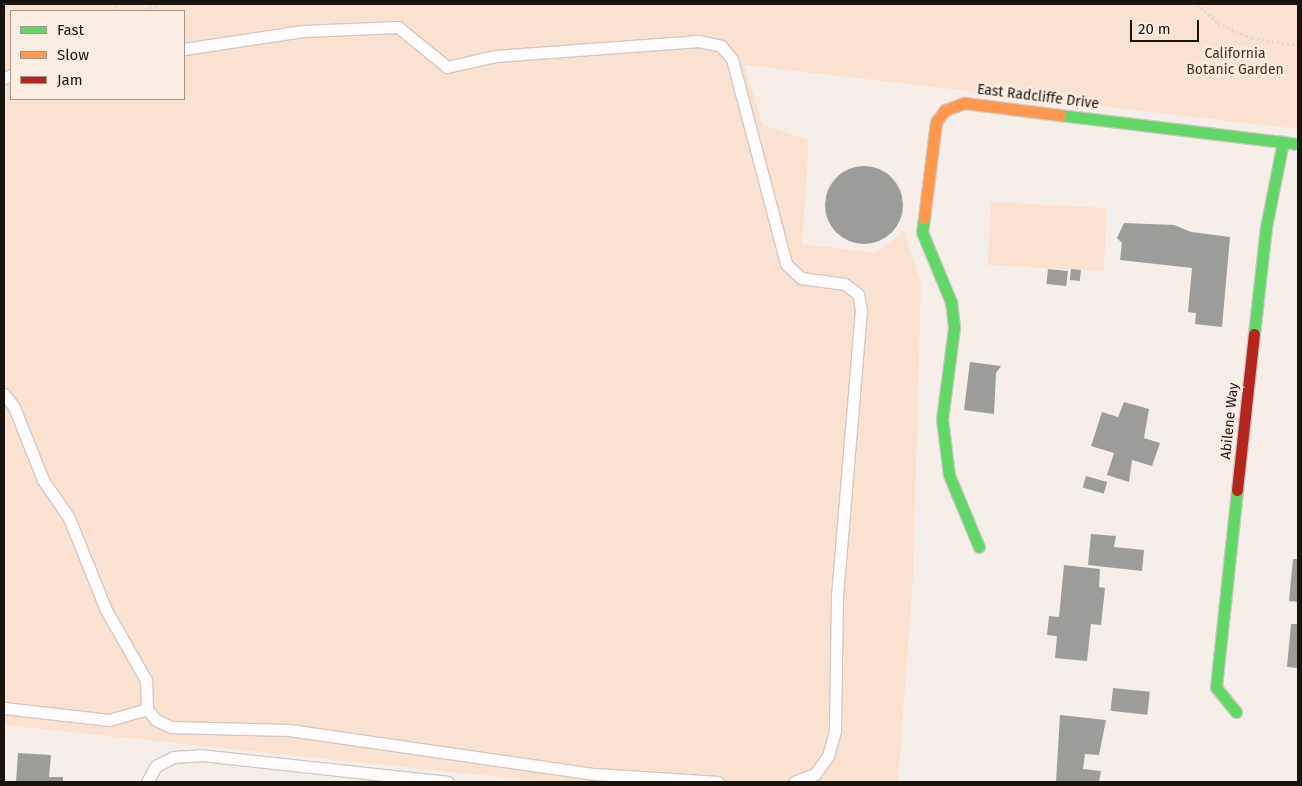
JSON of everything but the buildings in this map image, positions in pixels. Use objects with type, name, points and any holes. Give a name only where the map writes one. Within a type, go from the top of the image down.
[{"type":"street","name":"East Radcliffe Drive","points":[[979,547],[949,475],[942,419],[954,328],[951,302],[922,232],[936,122],[945,110],[964,103],[1283,142]]},
{"type":"street","points":[[1283,142],[1298,144]]},
{"type":"street","name":"Abilene Way","points":[[1236,712],[1216,686],[1266,227],[1283,142]]},
{"type":"lane","points":[[185,50],[303,31],[398,27],[447,67],[495,56],[698,41],[721,46],[732,59],[786,264],[802,278],[845,284],[858,294],[862,310],[837,598],[835,731],[828,756],[815,774],[794,782]]},
{"type":"lane","points":[[4,394],[14,407],[43,480],[70,518],[106,610],[146,680],[147,709]]},
{"type":"lane","points":[[4,708],[109,720],[147,709]]},
{"type":"lane","points":[[147,709],[171,727],[289,730],[595,774],[718,782]]},
{"type":"lane","points":[[147,782],[156,766],[174,758],[200,755],[448,782]]},
{"type":"path","points":[[143,10],[159,4]]},
{"type":"path","points":[[1197,4],[1218,23],[1252,38],[1298,45]]},
{"type":"green space","name":"California Botanic Garden","points":[[4,4],[1298,4],[1298,129],[744,65],[763,125],[809,140],[802,244],[876,253],[904,230],[921,283],[913,578],[898,782],[547,782],[4,725]]},
{"type":"green space","points":[[991,202],[1107,208],[1104,271],[988,265]]},
{"type":"traffic: fast","points":[[1060,115],[1283,142]]},
{"type":"traffic: fast","points":[[1254,334],[1266,227],[1283,142],[1298,144]]},
{"type":"traffic: fast","points":[[924,218],[922,232],[951,302],[954,328],[942,419],[949,475],[979,547]]},
{"type":"traffic: fast","points":[[1236,712],[1216,687],[1237,490]]},
{"type":"traffic: slow","points":[[924,218],[936,122],[945,110],[964,103],[1060,115]]},
{"type":"traffic: jam","points":[[1237,490],[1254,334]]}]
